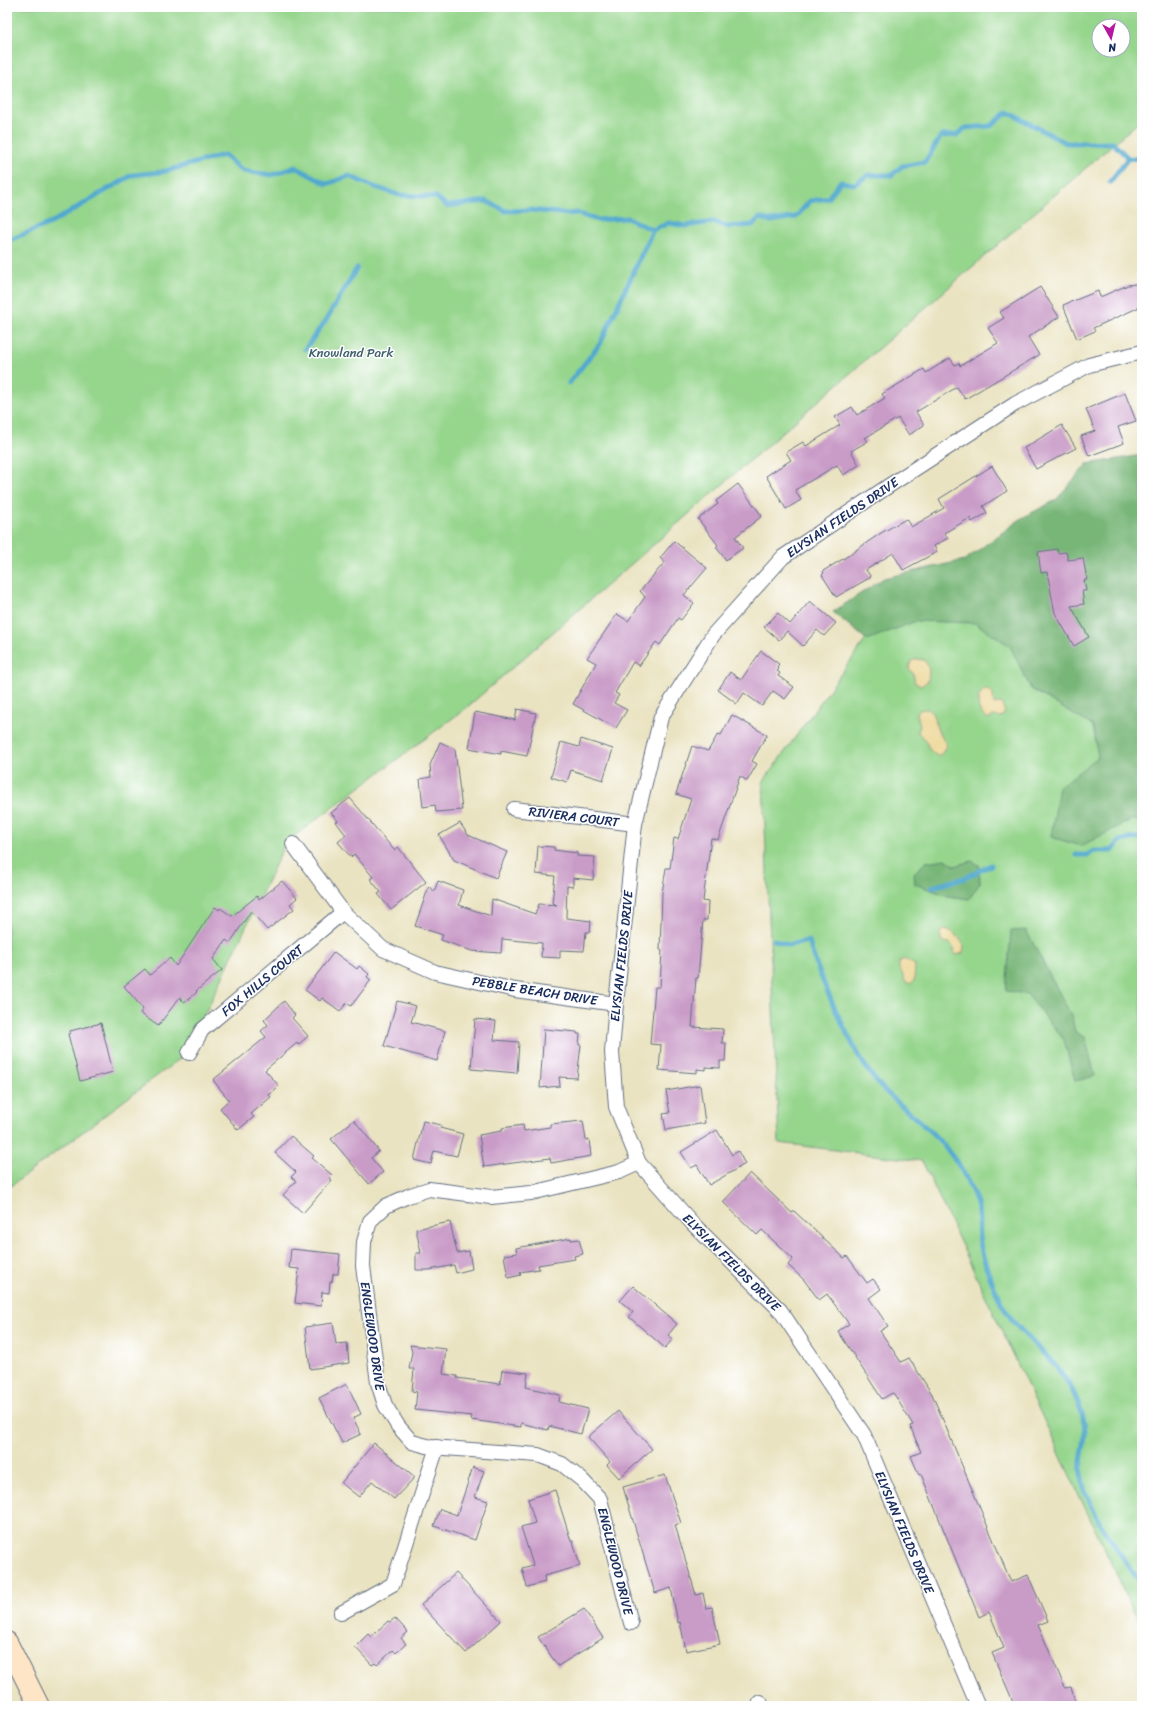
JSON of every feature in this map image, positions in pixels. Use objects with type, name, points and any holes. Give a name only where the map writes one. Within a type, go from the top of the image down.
[{"type":"main road","points":[[7,1642],[39,1706]]},
{"type":"street","name":"ELYSIAN FIELDS DRIVE","points":[[978,1706],[864,1435],[780,1310],[693,1224],[639,1163],[616,1107],[612,1052],[635,824],[661,717],[713,635],[783,557],[1015,404],[1089,365],[1142,352]]},
{"type":"street","name":"RIVIERA COURT","points":[[514,809],[635,824]]},
{"type":"street","name":"PEBBLE BEACH DRIVE","points":[[293,844],[343,912],[383,950],[435,972],[515,990],[616,1004]]},
{"type":"street","name":"FOX HILLS COURT","points":[[189,1053],[202,1030],[343,912]]},
{"type":"street","name":"ENGLEWOOD DRIVE","points":[[631,1623],[600,1499],[582,1480],[562,1464],[538,1455],[437,1447],[412,1442],[384,1405],[378,1383],[363,1266],[364,1242],[370,1221],[386,1206],[408,1196],[429,1189],[491,1197],[531,1193],[619,1172],[639,1163]]},
{"type":"street","points":[[341,1613],[392,1584],[437,1447]]},
{"type":"green space","name":"Knowland Park","points":[[7,7],[1142,7],[1142,119],[465,709],[286,842],[186,1054],[7,1189]]},
{"type":"green space","points":[[1142,455],[1142,823],[1133,819],[1081,846],[1051,837],[1059,787],[1098,757],[1093,726],[1031,689],[1010,646],[975,623],[916,621],[867,640],[833,612],[884,578],[965,560],[1022,518],[1056,500],[1087,464]]},
{"type":"green space","points":[[978,598],[1142,723],[1142,1629],[922,1161],[779,1143],[763,782],[887,610]]},
{"type":"green space","points":[[945,859],[955,866],[972,861],[979,865],[980,883],[969,899],[948,896],[915,884],[914,873],[926,862]]},
{"type":"green space","points":[[1026,930],[1072,1017],[1075,1032],[1085,1037],[1095,1076],[1075,1081],[1064,1040],[1027,994],[1006,991],[1011,931]]},
{"type":"sand","points":[[917,659],[924,660],[929,670],[928,681],[921,686],[915,683],[913,673],[909,669],[911,661]]},
{"type":"sand","points":[[985,689],[989,690],[993,694],[994,704],[1001,703],[1005,712],[1002,717],[994,716],[988,719],[981,713],[978,700],[979,696]]},
{"type":"sand","points":[[927,709],[933,715],[938,730],[946,745],[943,752],[938,756],[931,751],[925,740],[918,732],[920,726],[917,713],[919,710]]},
{"type":"sand","points":[[944,929],[950,931],[958,937],[964,946],[963,953],[956,955],[951,944],[942,941],[940,935],[941,930]]},
{"type":"sand","points":[[904,959],[915,965],[914,981],[910,984],[905,981],[899,968],[899,962]]},
{"type":"building","points":[[1142,283],[1142,306],[1093,328],[1095,331],[1077,339],[1063,305],[1098,291],[1100,297],[1128,285]]},
{"type":"building","points":[[1040,287],[1059,317],[1028,337],[1039,355],[965,399],[957,387],[916,412],[924,425],[909,435],[898,418],[865,438],[868,441],[851,451],[859,465],[843,475],[837,465],[795,490],[801,500],[786,509],[766,476],[791,460],[786,452],[803,442],[806,446],[840,425],[835,417],[852,407],[857,415],[885,398],[882,394],[924,369],[926,373],[950,358],[955,365],[959,363],[960,366],[998,343],[988,328],[1004,318],[1000,312]]},
{"type":"building","points":[[1125,393],[1136,421],[1118,427],[1124,443],[1089,456],[1081,436],[1095,431],[1086,409]]},
{"type":"building","points":[[1062,425],[1076,448],[1036,469],[1024,448]]},
{"type":"building","points":[[992,466],[1007,491],[983,506],[987,513],[972,522],[970,518],[944,533],[948,538],[934,546],[937,552],[903,570],[893,553],[866,570],[871,577],[836,597],[822,575],[824,573],[823,571],[856,551],[881,533],[906,519],[911,527],[944,508],[939,499]]},
{"type":"building","points":[[738,484],[762,516],[735,537],[743,548],[726,560],[716,547],[718,545],[698,519],[718,504],[716,501]]},
{"type":"building","points":[[674,541],[707,568],[684,595],[694,603],[681,620],[678,618],[660,645],[656,642],[639,666],[633,662],[615,693],[619,695],[614,703],[627,710],[616,728],[573,704],[596,663],[587,658],[617,614],[628,621],[645,597],[640,591],[665,562],[660,558]]},
{"type":"building","points":[[1057,549],[1058,553],[1066,552],[1068,560],[1083,558],[1087,580],[1084,580],[1086,591],[1082,591],[1084,604],[1071,606],[1089,637],[1074,646],[1055,613],[1047,572],[1041,573],[1038,552]]},
{"type":"building","points":[[810,601],[836,623],[824,636],[817,630],[803,646],[787,631],[779,640],[764,627],[778,613],[790,624]]},
{"type":"building","points":[[761,651],[779,664],[777,667],[779,669],[777,671],[780,673],[778,676],[794,687],[785,699],[773,691],[762,706],[744,693],[737,704],[718,690],[730,672],[741,680]]},
{"type":"building","points":[[517,709],[536,713],[527,756],[501,751],[501,754],[469,748],[475,712],[515,720]]},
{"type":"building","points":[[732,715],[767,735],[752,761],[757,764],[747,781],[740,776],[718,840],[711,838],[703,901],[708,902],[707,920],[703,920],[692,1027],[723,1029],[722,1043],[726,1043],[725,1061],[720,1061],[720,1068],[706,1067],[706,1070],[697,1069],[697,1073],[659,1070],[661,1045],[650,1044],[655,987],[660,987],[662,950],[660,950],[662,893],[666,868],[670,868],[674,838],[678,839],[691,799],[676,794],[692,746],[708,751],[718,734],[721,735]]},
{"type":"building","points":[[581,739],[613,749],[603,780],[571,770],[567,782],[551,777],[561,742],[579,747]]},
{"type":"building","points":[[440,742],[455,749],[462,810],[436,812],[435,805],[423,807],[420,779],[431,777],[430,765]]},
{"type":"building","points":[[350,798],[394,850],[398,847],[426,882],[391,910],[378,894],[381,892],[370,879],[373,877],[354,854],[351,857],[338,842],[346,835],[336,822],[338,821],[331,813]]},
{"type":"building","points":[[460,823],[468,835],[507,852],[496,878],[454,860],[439,835]]},
{"type":"building","points":[[538,846],[554,847],[554,850],[577,853],[577,856],[595,857],[593,880],[573,878],[573,887],[567,886],[566,918],[591,921],[590,932],[586,932],[584,951],[560,950],[560,958],[541,957],[542,943],[502,939],[501,953],[472,951],[441,940],[443,935],[415,926],[429,886],[434,892],[438,881],[463,890],[459,905],[491,916],[492,899],[535,914],[539,904],[557,905],[552,903],[555,876],[536,874]]},
{"type":"building","points":[[282,881],[297,898],[290,904],[294,909],[267,930],[251,911],[230,943],[226,940],[213,959],[222,970],[184,1003],[180,997],[158,1026],[140,1013],[143,1009],[124,986],[145,969],[150,975],[170,958],[176,966],[215,907],[219,910],[220,908],[232,916],[257,896],[259,900]]},
{"type":"building","points":[[334,952],[357,969],[359,966],[369,974],[367,977],[371,980],[351,1006],[347,1003],[340,1011],[322,998],[320,1001],[305,990]]},
{"type":"building","points":[[284,1001],[295,1015],[292,1018],[308,1036],[298,1045],[297,1043],[265,1070],[279,1086],[269,1095],[271,1097],[251,1114],[254,1117],[238,1130],[220,1108],[229,1100],[213,1080],[266,1037],[261,1031],[268,1025],[264,1020]]},
{"type":"building","points":[[397,1001],[416,1006],[411,1022],[445,1031],[437,1061],[384,1046]]},
{"type":"building","points":[[475,1019],[496,1021],[494,1040],[519,1042],[517,1073],[471,1069]]},
{"type":"building","points":[[101,1023],[113,1072],[80,1081],[68,1034],[70,1031]]},
{"type":"building","points":[[544,1029],[577,1032],[577,1034],[580,1034],[579,1045],[581,1045],[577,1078],[559,1077],[560,1086],[540,1088]]},
{"type":"building","points":[[700,1085],[705,1123],[666,1130],[663,1114],[670,1113],[666,1091]]},
{"type":"building","points":[[354,1120],[379,1151],[371,1158],[383,1172],[369,1184],[331,1139]]},
{"type":"building","points":[[423,1121],[441,1125],[440,1128],[463,1134],[457,1156],[434,1151],[431,1164],[414,1160]]},
{"type":"building","points":[[583,1121],[586,1140],[589,1139],[591,1156],[551,1163],[550,1158],[484,1167],[479,1135],[502,1131],[502,1128],[523,1125],[524,1131],[550,1127],[550,1124]]},
{"type":"building","points":[[717,1130],[732,1155],[738,1151],[745,1164],[709,1185],[697,1165],[691,1168],[681,1152]]},
{"type":"building","points":[[291,1136],[314,1156],[312,1158],[332,1175],[329,1178],[332,1180],[303,1213],[283,1195],[296,1181],[291,1177],[296,1172],[275,1153]]},
{"type":"building","points":[[750,1173],[792,1213],[794,1211],[844,1258],[847,1256],[867,1283],[873,1279],[881,1289],[869,1298],[888,1326],[880,1331],[901,1362],[909,1358],[932,1394],[1011,1582],[1028,1575],[1048,1621],[1038,1625],[1065,1688],[1071,1687],[1076,1706],[1015,1706],[992,1653],[1004,1648],[989,1612],[979,1617],[921,1474],[919,1475],[911,1456],[921,1452],[910,1426],[913,1425],[894,1394],[892,1393],[882,1399],[838,1331],[849,1324],[827,1294],[819,1300],[804,1280],[788,1265],[793,1259],[762,1230],[757,1235],[723,1202]]},
{"type":"building","points":[[450,1222],[457,1253],[469,1251],[472,1269],[456,1273],[454,1265],[429,1270],[416,1270],[416,1253],[421,1253],[416,1229]]},
{"type":"building","points":[[571,1238],[571,1240],[579,1239],[583,1254],[574,1256],[575,1259],[538,1265],[539,1269],[520,1272],[521,1275],[508,1278],[504,1255],[517,1253],[516,1248]]},
{"type":"building","points":[[291,1249],[340,1254],[338,1274],[333,1274],[332,1282],[330,1282],[329,1293],[322,1292],[321,1306],[295,1303],[299,1269],[289,1268]]},
{"type":"building","points":[[633,1286],[677,1324],[668,1335],[673,1339],[665,1348],[629,1317],[633,1312],[620,1301]]},
{"type":"building","points":[[333,1323],[336,1344],[347,1343],[349,1363],[310,1369],[305,1327]]},
{"type":"building","points":[[410,1345],[446,1349],[443,1374],[457,1376],[457,1378],[500,1384],[502,1370],[528,1373],[526,1387],[560,1395],[559,1402],[588,1409],[581,1434],[549,1426],[548,1430],[521,1423],[521,1427],[471,1420],[472,1416],[415,1410],[417,1392],[412,1391],[414,1369],[409,1369],[412,1352]]},
{"type":"building","points":[[347,1384],[361,1414],[353,1418],[361,1434],[342,1443],[319,1398]]},
{"type":"building","points":[[618,1411],[652,1449],[619,1478],[607,1465],[610,1462],[588,1437]]},
{"type":"building","points":[[374,1443],[415,1477],[394,1499],[372,1481],[359,1497],[341,1483]]},
{"type":"building","points":[[473,1467],[484,1471],[475,1497],[488,1501],[475,1540],[434,1526],[440,1509],[457,1515]]},
{"type":"building","points":[[665,1475],[681,1523],[675,1525],[696,1595],[703,1593],[706,1608],[712,1607],[720,1644],[686,1651],[680,1622],[678,1623],[671,1588],[655,1593],[623,1487]]},
{"type":"building","points":[[555,1490],[580,1566],[544,1576],[545,1582],[527,1587],[522,1568],[533,1565],[521,1527],[535,1523],[528,1499]]},
{"type":"building","points":[[456,1573],[501,1621],[466,1653],[421,1605]]},
{"type":"building","points":[[584,1609],[603,1638],[558,1666],[538,1637]]},
{"type":"building","points":[[395,1618],[408,1632],[401,1638],[406,1644],[396,1653],[393,1650],[377,1665],[375,1663],[372,1665],[355,1647],[368,1634],[371,1637],[388,1621],[390,1622]]},
{"type":"waterway","points":[[653,230],[669,223],[685,226],[714,222],[728,227],[752,225],[760,218],[771,221],[796,217],[810,201],[828,198],[840,182],[855,184],[868,175],[892,175],[902,166],[925,162],[941,136],[958,135],[965,128],[991,126],[1008,112],[1066,143],[1113,143],[1128,158],[1142,159]]},
{"type":"waterway","points":[[7,241],[51,223],[132,175],[162,172],[224,155],[243,171],[272,175],[295,167],[327,184],[349,176],[399,195],[436,197],[447,206],[486,201],[506,211],[531,210],[569,214],[576,213],[598,220],[627,218],[653,230]]},
{"type":"waterway","points":[[1110,182],[1128,158]]},
{"type":"waterway","points":[[569,383],[600,344],[653,230]]},
{"type":"waterway","points":[[305,349],[326,320],[357,268]]},
{"type":"waterway","points":[[1076,855],[1087,855],[1094,851],[1111,851],[1120,841],[1142,837]]},
{"type":"waterway","points":[[932,887],[965,878],[991,865]]},
{"type":"waterway","points":[[774,940],[788,945],[809,941],[811,950],[836,1011],[868,1071],[882,1088],[939,1140],[949,1151],[966,1178],[978,1207],[980,1244],[993,1285],[1007,1313],[1026,1336],[1058,1368],[1076,1398],[1082,1413],[1085,1428],[1085,1438],[1081,1459],[1081,1474],[1084,1488],[1097,1517],[1142,1586]]}]
